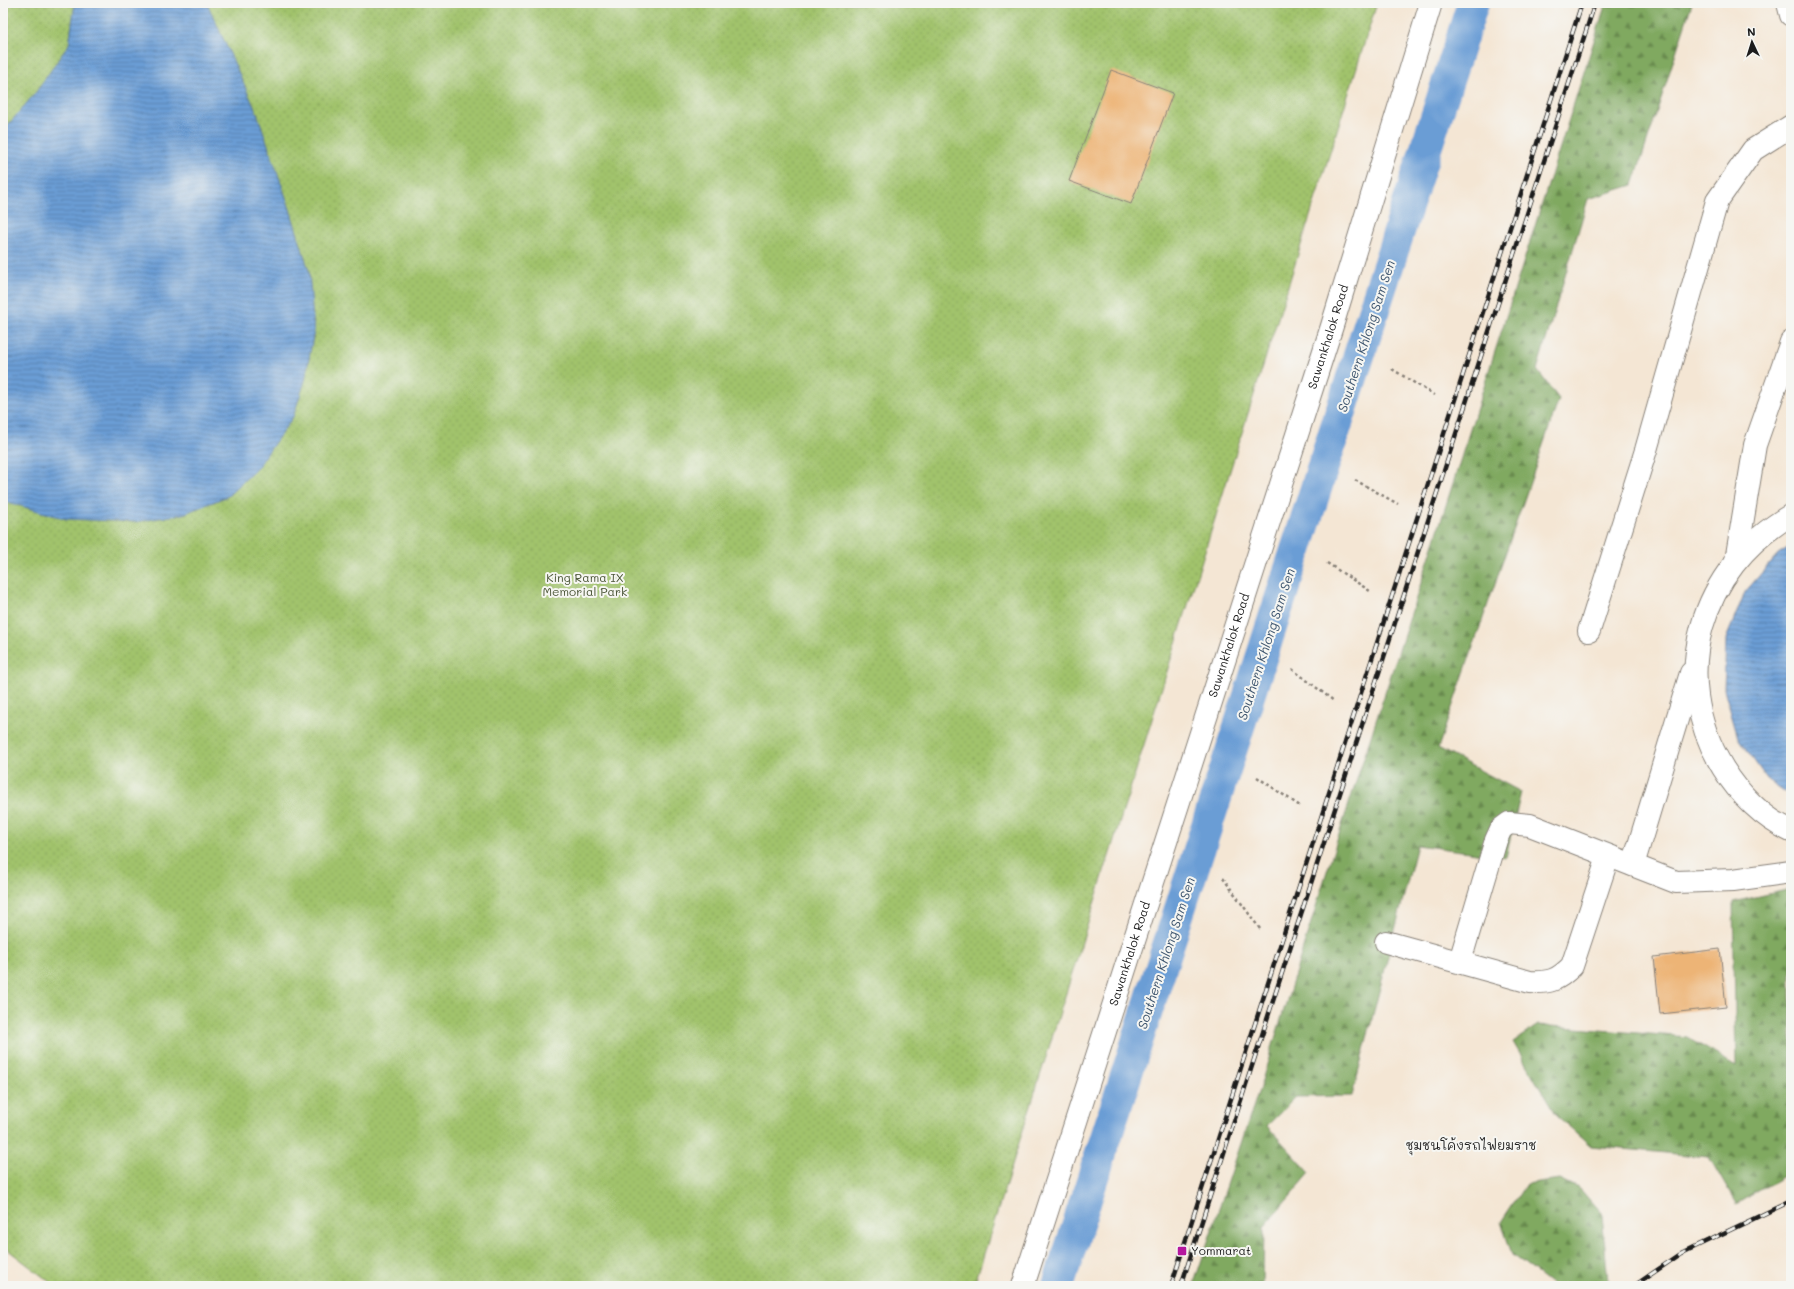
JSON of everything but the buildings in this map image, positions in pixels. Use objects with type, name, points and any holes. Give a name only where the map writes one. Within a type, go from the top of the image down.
[{"type":"street","name":"Sawankhalok Road","points":[[1023,1286],[1332,326],[1431,3]]},
{"type":"street","points":[[1788,3],[1791,15]]},
{"type":"street","points":[[1589,631],[1646,450],[1717,201],[1753,150],[1791,126]]},
{"type":"street","points":[[1736,561],[1755,445],[1791,342]]},
{"type":"street","points":[[1633,865],[1696,655],[1701,630],[1709,605],[1720,582],[1753,541],[1774,525],[1791,515]]},
{"type":"street","points":[[1696,655],[1696,681],[1699,707],[1706,732],[1716,756],[1729,778],[1746,798],[1765,815],[1791,831]]},
{"type":"street","points":[[1460,961],[1496,840],[1501,830],[1509,823],[1530,825],[1676,882],[1733,880],[1791,872]]},
{"type":"street","points":[[1386,942],[1460,961],[1530,982],[1547,983],[1563,975],[1572,966],[1608,856]]},
{"type":"path","points":[[1392,369],[1434,395]]},
{"type":"path","points":[[1355,480],[1398,504]]},
{"type":"path","points":[[1327,563],[1370,591]]},
{"type":"path","points":[[1292,669],[1334,701]]},
{"type":"path","points":[[1256,777],[1300,806]]},
{"type":"path","points":[[1223,878],[1260,929]]},
{"type":"green space","name":"King Rama IX Memorial Park","points":[[3,3],[1377,3],[974,1286],[55,1286],[3,1246]]},
{"type":"green space","points":[[1606,3],[1692,3],[1633,185],[1588,199],[1537,370],[1559,399],[1438,748],[1521,792],[1506,857],[1417,845],[1352,1096],[1296,1097],[1267,1126],[1310,1173],[1264,1227],[1263,1286],[1193,1286],[1259,1090],[1327,871],[1432,549]]},
{"type":"green space","points":[[1791,889],[1791,1172],[1736,1204],[1709,1157],[1591,1146],[1555,1114],[1513,1042],[1538,1025],[1687,1037],[1736,1066],[1733,902]]},
{"type":"green space","points":[[1559,1179],[1580,1189],[1602,1214],[1608,1282],[1603,1286],[1554,1286],[1512,1254],[1501,1222],[1526,1184]]},
{"type":"water","points":[[75,3],[207,3],[257,113],[290,209],[309,271],[314,331],[305,381],[293,417],[257,468],[228,496],[183,514],[136,522],[66,519],[3,501],[3,131],[36,92],[69,44]]},
{"type":"water","points":[[1791,546],[1791,796],[1767,779],[1738,738],[1724,689],[1726,639],[1745,592],[1778,554]]},
{"type":"waterway","name":"Southern Khlong Sam Sen","points":[[1058,1286],[1473,3]]},
{"type":"railway","points":[[1171,1286],[1582,3]]},
{"type":"railway","points":[[1181,1286],[1595,3]]},
{"type":"railway","points":[[1634,1286],[1682,1253],[1791,1201]]},
{"type":"place","name":"Yommarat","points":[[1182,1251]]},
{"type":"district","name":"ชุมชนโค้งรถไฟยมราช","points":[[1471,1145]]}]
